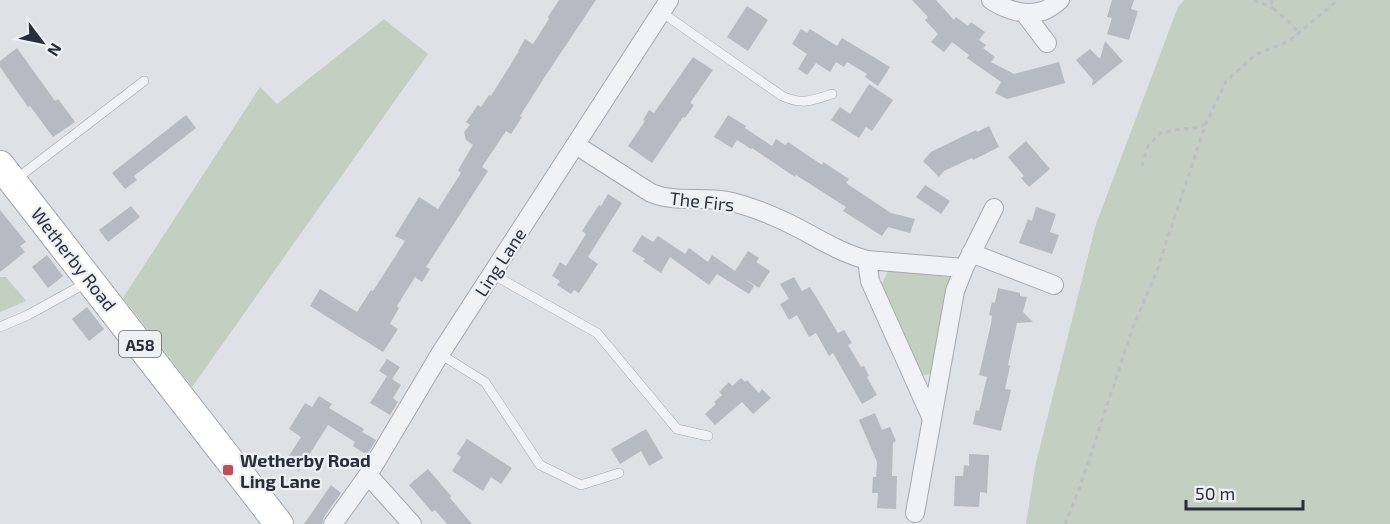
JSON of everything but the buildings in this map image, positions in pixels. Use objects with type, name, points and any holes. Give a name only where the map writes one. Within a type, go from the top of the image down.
[{"type":"main road","name":"Wetherby Road","points":[[7,173],[279,524]]},
{"type":"street","points":[[991,0],[1025,14],[1045,10],[1060,0]]},
{"type":"street","name":"Ling Lane","points":[[333,524],[368,475],[440,354],[665,6]]},
{"type":"street","points":[[1025,14],[1047,43]]},
{"type":"street","name":"The Firs","points":[[576,145],[651,193],[661,197],[707,198],[731,202],[777,218],[836,249],[867,260],[968,260],[1054,285]]},
{"type":"street","points":[[915,513],[955,291],[994,208]]},
{"type":"street","points":[[867,260],[870,281],[932,419]]},
{"type":"street","points":[[368,475],[412,524]]},
{"type":"lane","points":[[665,6],[782,96],[801,102],[832,94]]},
{"type":"lane","points":[[7,173],[144,81]]},
{"type":"lane","points":[[492,274],[597,333],[676,429],[708,436]]},
{"type":"lane","points":[[0,327],[28,315],[91,281]]},
{"type":"lane","points":[[440,354],[486,382],[540,465],[581,485],[620,473]]},
{"type":"path","points":[[1254,0],[1273,8],[1299,33]]},
{"type":"path","points":[[1271,0],[1273,8]]},
{"type":"path","points":[[1065,524],[1080,487],[1133,327],[1159,266],[1207,123],[1226,81],[1255,55],[1289,41],[1338,0]]},
{"type":"path","points":[[1142,166],[1148,146],[1160,133],[1195,128],[1207,123]]},
{"type":"green space","points":[[1184,0],[1390,0],[1390,524],[1026,524],[1035,467],[1096,224],[1178,7]]},
{"type":"green space","points":[[384,19],[428,54],[192,387],[123,298],[260,87],[277,104]]},
{"type":"green space","points":[[888,271],[949,277],[935,374],[922,375],[882,284]]},
{"type":"green space","points":[[0,277],[6,277],[26,301],[0,312]]},
{"type":"place","name":"Wetherby Road Ling Lane","points":[[228,470]]}]
